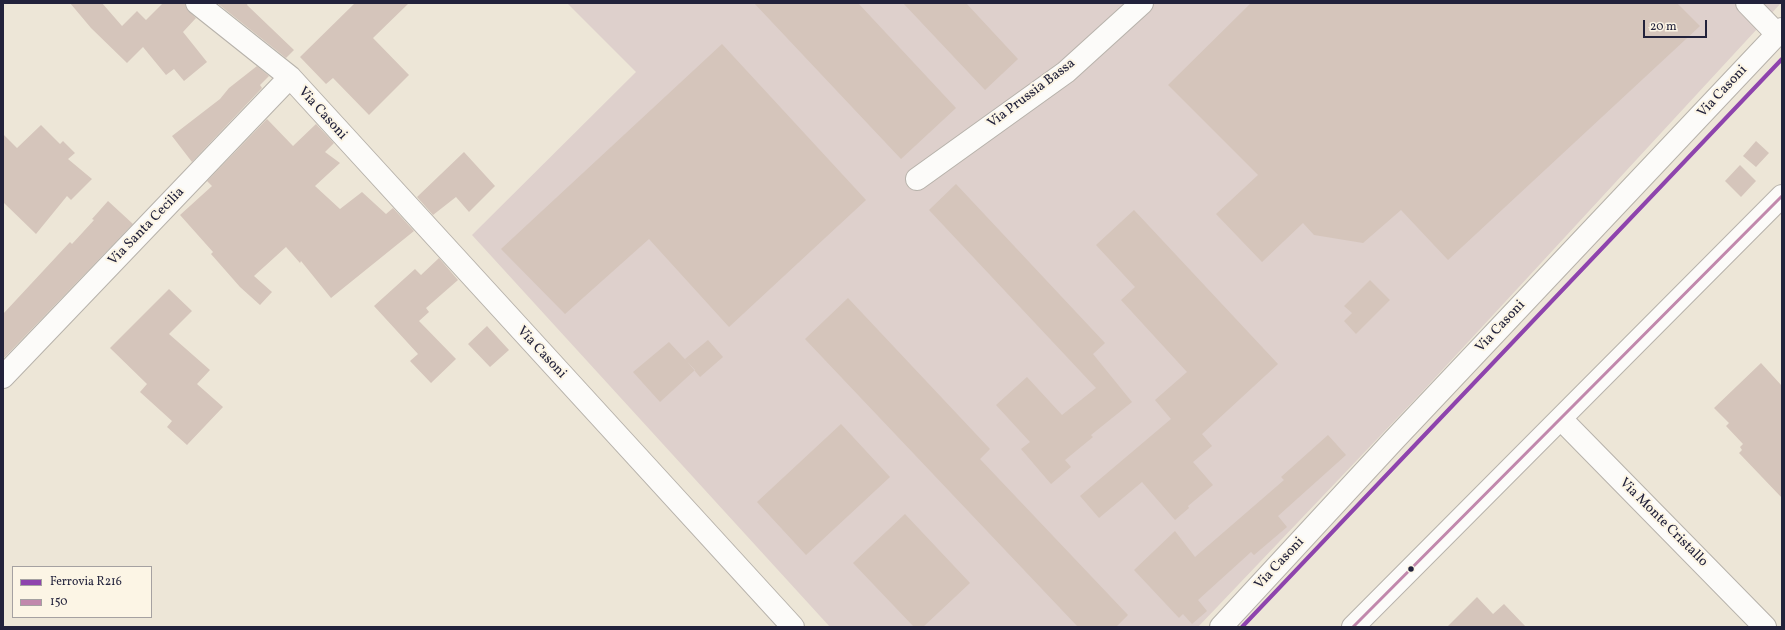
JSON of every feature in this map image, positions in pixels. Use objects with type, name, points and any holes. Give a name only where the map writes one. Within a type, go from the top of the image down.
[{"type":"street","name":"Via Casoni","points":[[198,3],[290,77],[793,627]]},
{"type":"street","name":"Via Prussia Bassa","points":[[917,179],[1066,72],[1142,3]]},
{"type":"street","points":[[1746,3],[1780,32]]},
{"type":"street","name":"Via Casoni","points":[[1221,627],[1393,441],[1780,32]]},
{"type":"street","name":"Via Santa Cecilia","points":[[3,377],[290,77]]},
{"type":"street","points":[[1353,627],[1782,196]]},
{"type":"street","name":"Via Monte Cristallo","points":[[1561,419],[1765,627]]},
{"type":"shaded area","points":[[567,3],[1781,3],[1422,392],[1198,627],[830,627],[472,235],[636,72]]},
{"type":"building","points":[[70,3],[102,3],[122,26],[137,11],[146,20],[163,3],[185,3],[186,8],[196,18],[183,32],[207,62],[184,81],[174,69],[166,75],[143,47],[127,63],[91,28]]},
{"type":"building","points":[[217,3],[248,3],[247,5],[294,50],[286,58]]},
{"type":"building","points":[[355,3],[409,3],[373,38],[409,75],[369,115],[333,78],[326,84],[300,57]]},
{"type":"building","points":[[754,3],[858,3],[956,108],[901,159]]},
{"type":"building","points":[[903,3],[966,3],[1018,59],[985,90]]},
{"type":"building","points":[[1251,3],[1677,3],[1700,26],[1448,260],[1401,210],[1363,243],[1314,235],[1303,223],[1262,262],[1216,214],[1258,175],[1168,85]]},
{"type":"building","points":[[722,44],[866,200],[729,327],[649,239],[565,314],[501,249]]},
{"type":"building","points":[[257,66],[269,76],[260,85],[262,88],[192,162],[172,136],[220,99],[229,88]]},
{"type":"building","points":[[267,119],[293,146],[316,124],[334,143],[325,152],[340,163],[315,186],[340,209],[362,192],[386,214],[393,208],[414,231],[331,298],[301,261],[300,263],[286,247],[254,276],[272,292],[260,305],[240,287],[211,254],[213,252],[180,215],[212,186],[207,181]]},
{"type":"building","points":[[41,125],[60,144],[63,141],[75,153],[68,159],[92,179],[71,200],[67,196],[36,234],[3,202],[3,134],[17,148]]},
{"type":"building","points":[[1756,141],[1769,153],[1756,167],[1743,156]]},
{"type":"building","points":[[464,152],[495,186],[469,212],[456,197],[433,215],[417,197]]},
{"type":"building","points":[[1740,165],[1756,181],[1741,197],[1725,181]]},
{"type":"building","points":[[956,184],[1105,343],[1093,354],[1132,402],[1091,435],[1093,437],[1065,460],[1071,467],[1051,484],[1021,449],[1030,442],[996,405],[1027,377],[1062,415],[1096,388],[929,210]]},
{"type":"building","points":[[108,201],[133,224],[3,359],[3,314],[70,242],[72,244],[94,220],[92,219]]},
{"type":"building","points":[[1134,210],[1278,364],[1202,434],[1212,446],[1193,462],[1213,485],[1188,506],[1189,508],[1175,520],[1142,482],[1099,518],[1080,496],[1171,419],[1155,400],[1187,372],[1121,300],[1135,287],[1096,245]]},
{"type":"building","points":[[439,258],[458,280],[426,308],[429,312],[419,321],[456,359],[431,383],[410,361],[418,354],[374,306],[415,269],[421,275]]},
{"type":"building","points":[[1370,280],[1390,300],[1356,334],[1344,321],[1352,313],[1344,306]]},
{"type":"building","points":[[169,289],[192,311],[169,334],[210,370],[197,384],[223,407],[187,445],[167,427],[172,421],[140,392],[147,384],[110,348]]},
{"type":"building","points":[[848,298],[990,449],[980,459],[1128,615],[1116,627],[1078,627],[805,339]]},
{"type":"building","points":[[487,326],[509,350],[490,367],[468,344]]},
{"type":"building","points":[[708,340],[723,357],[700,377],[685,359]]},
{"type":"building","points":[[669,342],[695,370],[660,402],[633,372]]},
{"type":"building","points":[[1761,363],[1782,386],[1782,498],[1739,453],[1742,450],[1740,447],[1743,444],[1726,426],[1729,423],[1714,408]]},
{"type":"building","points":[[841,424],[890,477],[806,555],[757,502]]},
{"type":"building","points":[[1328,435],[1346,455],[1278,516],[1287,527],[1254,555],[1251,552],[1198,600],[1207,611],[1192,624],[1183,614],[1179,618],[1134,570],[1175,531],[1195,557],[1284,480],[1281,477]]},
{"type":"building","points":[[905,514],[970,583],[923,627],[914,627],[853,563]]},
{"type":"building","points":[[1477,597],[1493,614],[1504,604],[1526,627],[1447,627]]},
{"type":"rail line","name":"R216","points":[[1242,627],[1782,59]]},
{"type":"transit line","name":"150","points":[[1353,627],[1782,196]]}]
